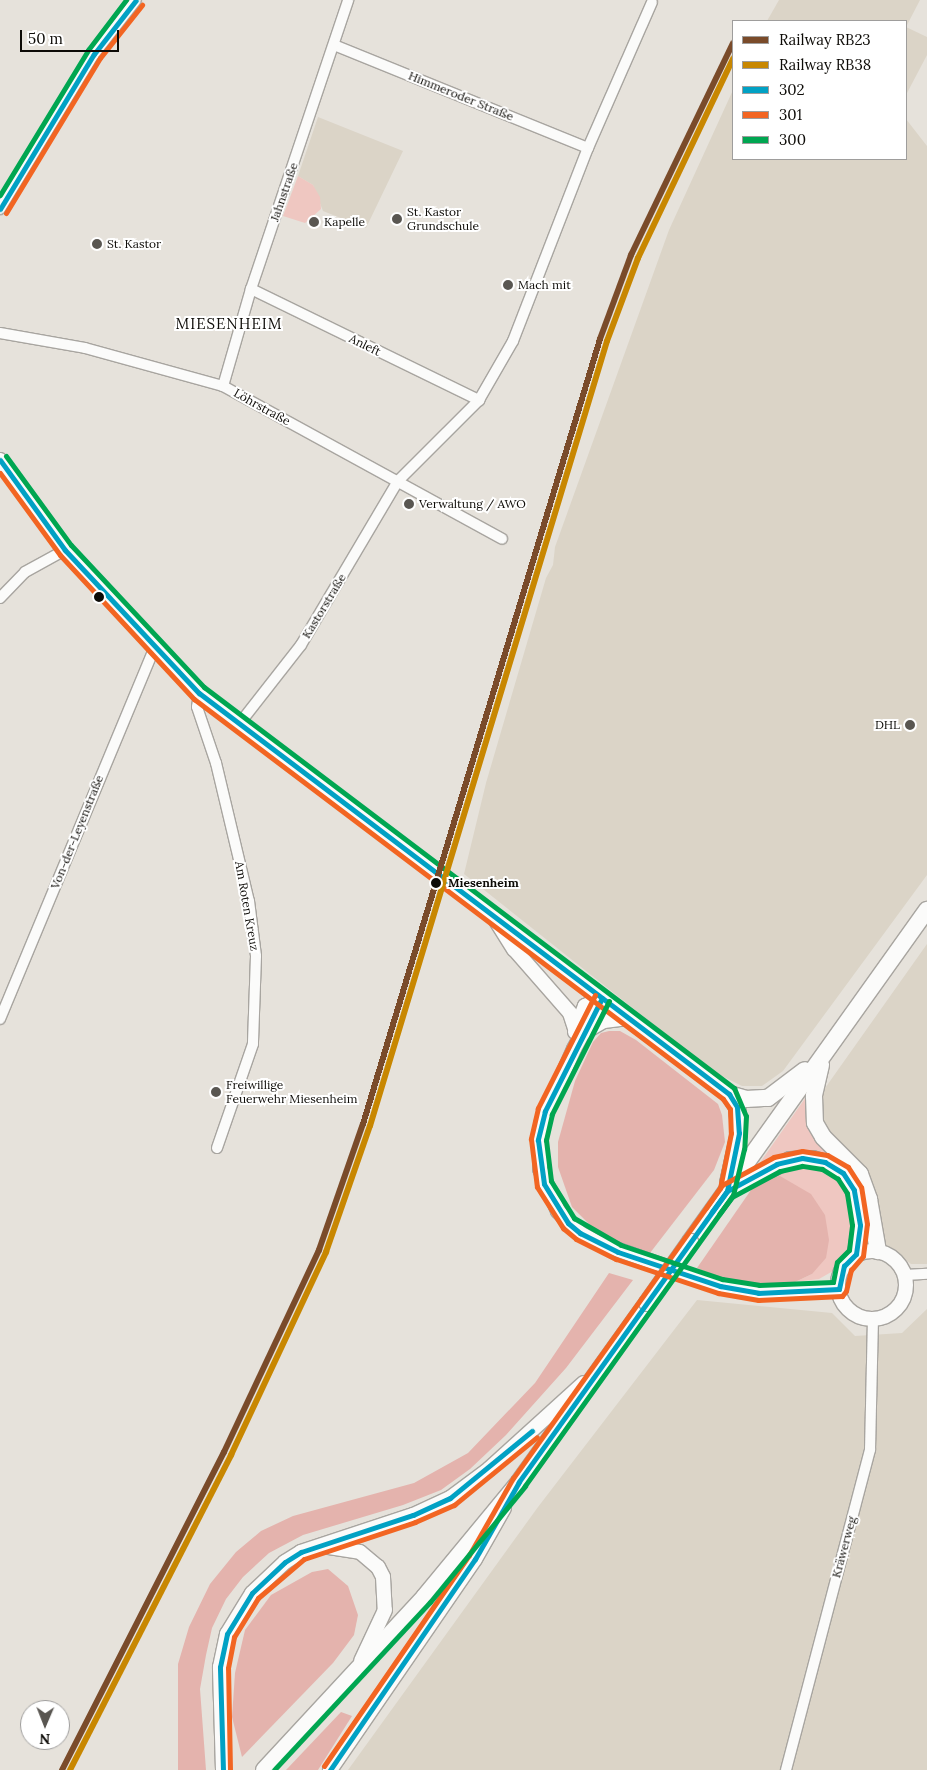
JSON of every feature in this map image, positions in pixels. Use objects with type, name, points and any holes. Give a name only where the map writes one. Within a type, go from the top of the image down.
[{"type":"main road","points":[[264,1770],[354,1675],[519,1482],[927,910]]},
{"type":"main road","points":[[602,998],[729,1094],[746,1099],[768,1098],[822,1056]]},
{"type":"main road","points":[[822,1056],[814,1096],[815,1123],[823,1137],[860,1174],[867,1191],[878,1251]]},
{"type":"main road","points":[[726,1191],[739,1133],[737,1107],[729,1094]]},
{"type":"main road","points":[[726,1191],[790,1160],[813,1159],[837,1167],[849,1181],[857,1199],[860,1224],[856,1254]]},
{"type":"street","points":[[0,209],[94,54],[136,0]]},
{"type":"street","name":"Jahnstraße","points":[[224,386],[251,289],[348,0]]},
{"type":"street","points":[[398,481],[479,400],[516,332],[588,148],[652,2]]},
{"type":"street","name":"Himmeroder Straße","points":[[334,45],[588,148]]},
{"type":"street","name":"Anleft","points":[[251,289],[479,400]]},
{"type":"street","name":"Löhrstraße","points":[[0,333],[85,348],[224,386],[502,539]]},
{"type":"street","points":[[0,460],[64,550],[199,693],[602,998],[579,1030],[574,1049],[545,1111],[538,1140],[544,1184],[568,1223],[580,1233],[618,1252],[742,1292],[774,1294],[839,1289]]},
{"type":"street","name":"Kastorstraße","points":[[240,723],[301,645],[398,481]]},
{"type":"street","points":[[0,598],[25,572],[64,550]]},
{"type":"street","name":"Von-der-Leyenstraße","points":[[0,1019],[155,646]]},
{"type":"street","name":"Am Roten Kreuz","points":[[199,693],[197,706],[216,763],[246,892],[256,956],[253,1044],[217,1148]]},
{"type":"street","points":[[492,914],[514,949],[570,1013],[579,1030]]},
{"type":"street","points":[[579,1030],[604,1021],[628,1018]]},
{"type":"street","points":[[878,1251],[892,1257],[905,1275],[903,1301],[890,1314],[873,1319],[859,1316],[848,1308],[839,1289],[844,1266],[856,1254],[878,1251]]},
{"type":"street","points":[[905,1275],[927,1274]]},
{"type":"street","name":"Kräwerweg","points":[[786,1770],[870,1450],[873,1319]]},
{"type":"street","points":[[223,1770],[219,1684],[227,1634],[252,1593],[285,1562],[301,1552],[413,1515],[450,1498],[489,1469],[598,1371]]},
{"type":"street","points":[[330,1770],[475,1559],[519,1482]]},
{"type":"street","points":[[301,1552],[337,1546],[350,1548],[370,1559],[383,1577],[386,1599],[382,1619],[354,1675]]},
{"type":"shaded area","points":[[779,0],[920,0],[907,25],[907,20],[768,20]]},
{"type":"shaded area","points":[[907,27],[927,37],[927,55],[907,93]]},
{"type":"shaded area","points":[[732,92],[732,160],[907,160],[907,120],[927,146],[927,875],[783,1071],[762,1086],[742,1086],[712,1071],[464,874],[486,783],[546,578],[553,565],[555,547],[669,230]]},
{"type":"shaded area","points":[[318,117],[403,151],[366,228],[323,211],[313,185],[298,176]]},
{"type":"shaded area","points":[[298,176],[313,185],[320,197],[321,209],[305,223],[283,216]]},
{"type":"shaded area","points":[[927,944],[927,1264],[911,1264],[885,1244],[878,1230],[873,1186],[855,1157],[831,1134],[821,1117],[820,1103],[823,1091]]},
{"type":"shaded area","points":[[620,1031],[636,1040],[718,1104],[722,1115],[725,1142],[714,1170],[650,1253],[602,1237],[572,1207],[558,1167],[558,1142],[575,1081],[593,1042],[601,1033]]},
{"type":"shaded area","points":[[806,1097],[840,1158],[785,1155],[757,1167]]},
{"type":"shaded area","points":[[793,1164],[834,1170],[854,1197],[851,1250],[833,1271],[819,1279],[795,1282],[812,1274],[769,1178],[751,1190],[765,1176]]},
{"type":"shaded area","points":[[780,1176],[811,1194],[825,1215],[829,1240],[826,1258],[812,1274],[795,1282],[771,1286],[723,1279],[697,1268],[751,1190],[769,1178]]},
{"type":"shaded area","points":[[609,1273],[633,1280],[566,1368],[506,1435],[470,1469],[441,1490],[403,1505],[303,1535],[269,1553],[243,1577],[226,1599],[212,1628],[206,1655],[200,1689],[206,1770],[178,1770],[178,1664],[189,1627],[210,1584],[236,1552],[261,1531],[293,1516],[414,1483],[468,1453],[535,1383]]},
{"type":"shaded area","points":[[697,1300],[832,1313],[855,1336],[902,1333],[927,1309],[927,1770],[348,1770],[538,1507]]},
{"type":"shaded area","points":[[328,1569],[348,1586],[358,1615],[354,1635],[333,1663],[242,1757],[232,1717],[235,1673],[245,1630],[271,1595],[312,1572]]},
{"type":"shaded area","points":[[341,1712],[352,1716],[318,1770],[286,1770]]},
{"type":"rail line","name":"RB23","points":[[62,1770],[224,1452],[319,1250],[363,1124],[600,339],[631,255],[732,45]]},
{"type":"rail line","name":"RB38","points":[[70,1770],[231,1455],[326,1252],[370,1126],[607,341],[638,258],[732,61]]},
{"type":"transit line","name":"300","points":[[0,195],[88,50],[126,0]]},
{"type":"transit line","name":"302","points":[[0,209],[94,54],[136,0]]},
{"type":"transit line","name":"301","points":[[6,213],[100,58],[142,5]]},
{"type":"transit line","name":"300","points":[[6,456],[71,545],[204,687],[734,1088],[746,1116],[744,1149],[733,1195],[525,1486],[430,1602],[274,1770]]},
{"type":"transit line","name":"302","points":[[0,460],[65,550],[199,693],[729,1094],[737,1107],[739,1133],[727,1191],[519,1482],[475,1559],[330,1770]]},
{"type":"transit line","name":"301","points":[[0,473],[60,555],[194,699],[723,1099],[730,1109],[731,1133],[720,1188],[513,1478],[469,1555],[324,1766]]},
{"type":"transit line","name":"301","points":[[595,995],[538,1108],[531,1139],[537,1187],[563,1228],[576,1239],[616,1259],[718,1293],[758,1300],[842,1296],[846,1291],[851,1270],[863,1256],[867,1224],[861,1187],[848,1167],[827,1155],[802,1151],[774,1157],[722,1185],[706,1208]]},
{"type":"transit line","name":"302","points":[[602,998],[545,1111],[538,1140],[544,1184],[568,1223],[580,1233],[618,1252],[720,1286],[758,1293],[839,1289],[844,1266],[856,1254],[860,1225],[854,1190],[843,1173],[825,1162],[802,1158],[777,1164],[727,1191],[712,1212]]},
{"type":"transit line","name":"300","points":[[609,1001],[552,1114],[546,1140],[551,1181],[574,1218],[621,1245],[722,1279],[759,1285],[833,1282],[837,1262],[849,1250],[852,1225],[847,1193],[838,1179],[822,1169],[802,1166],[780,1171],[732,1197],[719,1214]]},
{"type":"transit line","name":"302","points":[[223,1770],[220,1667],[227,1634],[252,1593],[285,1562],[301,1552],[413,1515],[450,1498],[532,1431]]},
{"type":"transit line","name":"301","points":[[230,1770],[228,1668],[234,1637],[258,1598],[304,1559],[415,1522],[454,1505],[537,1437]]},
{"type":"place","name":"St. Kastor Grundschule","points":[[397,219]]},
{"type":"place","name":"Kapelle","points":[[314,222]]},
{"type":"place","name":"St. Kastor","points":[[97,244]]},
{"type":"place","name":"Mach mit","points":[[508,285]]},
{"type":"place","name":"Verwaltung / AWO","points":[[409,504]]},
{"type":"place","name":"DHL","points":[[910,725]]},
{"type":"place","name":"Miesenheim","points":[[436,883]]},
{"type":"place","name":"Freiwillige Feuerwehr Miesenheim","points":[[216,1092]]},
{"type":"district","name":"MIESENHEIM","points":[[229,324]]}]
